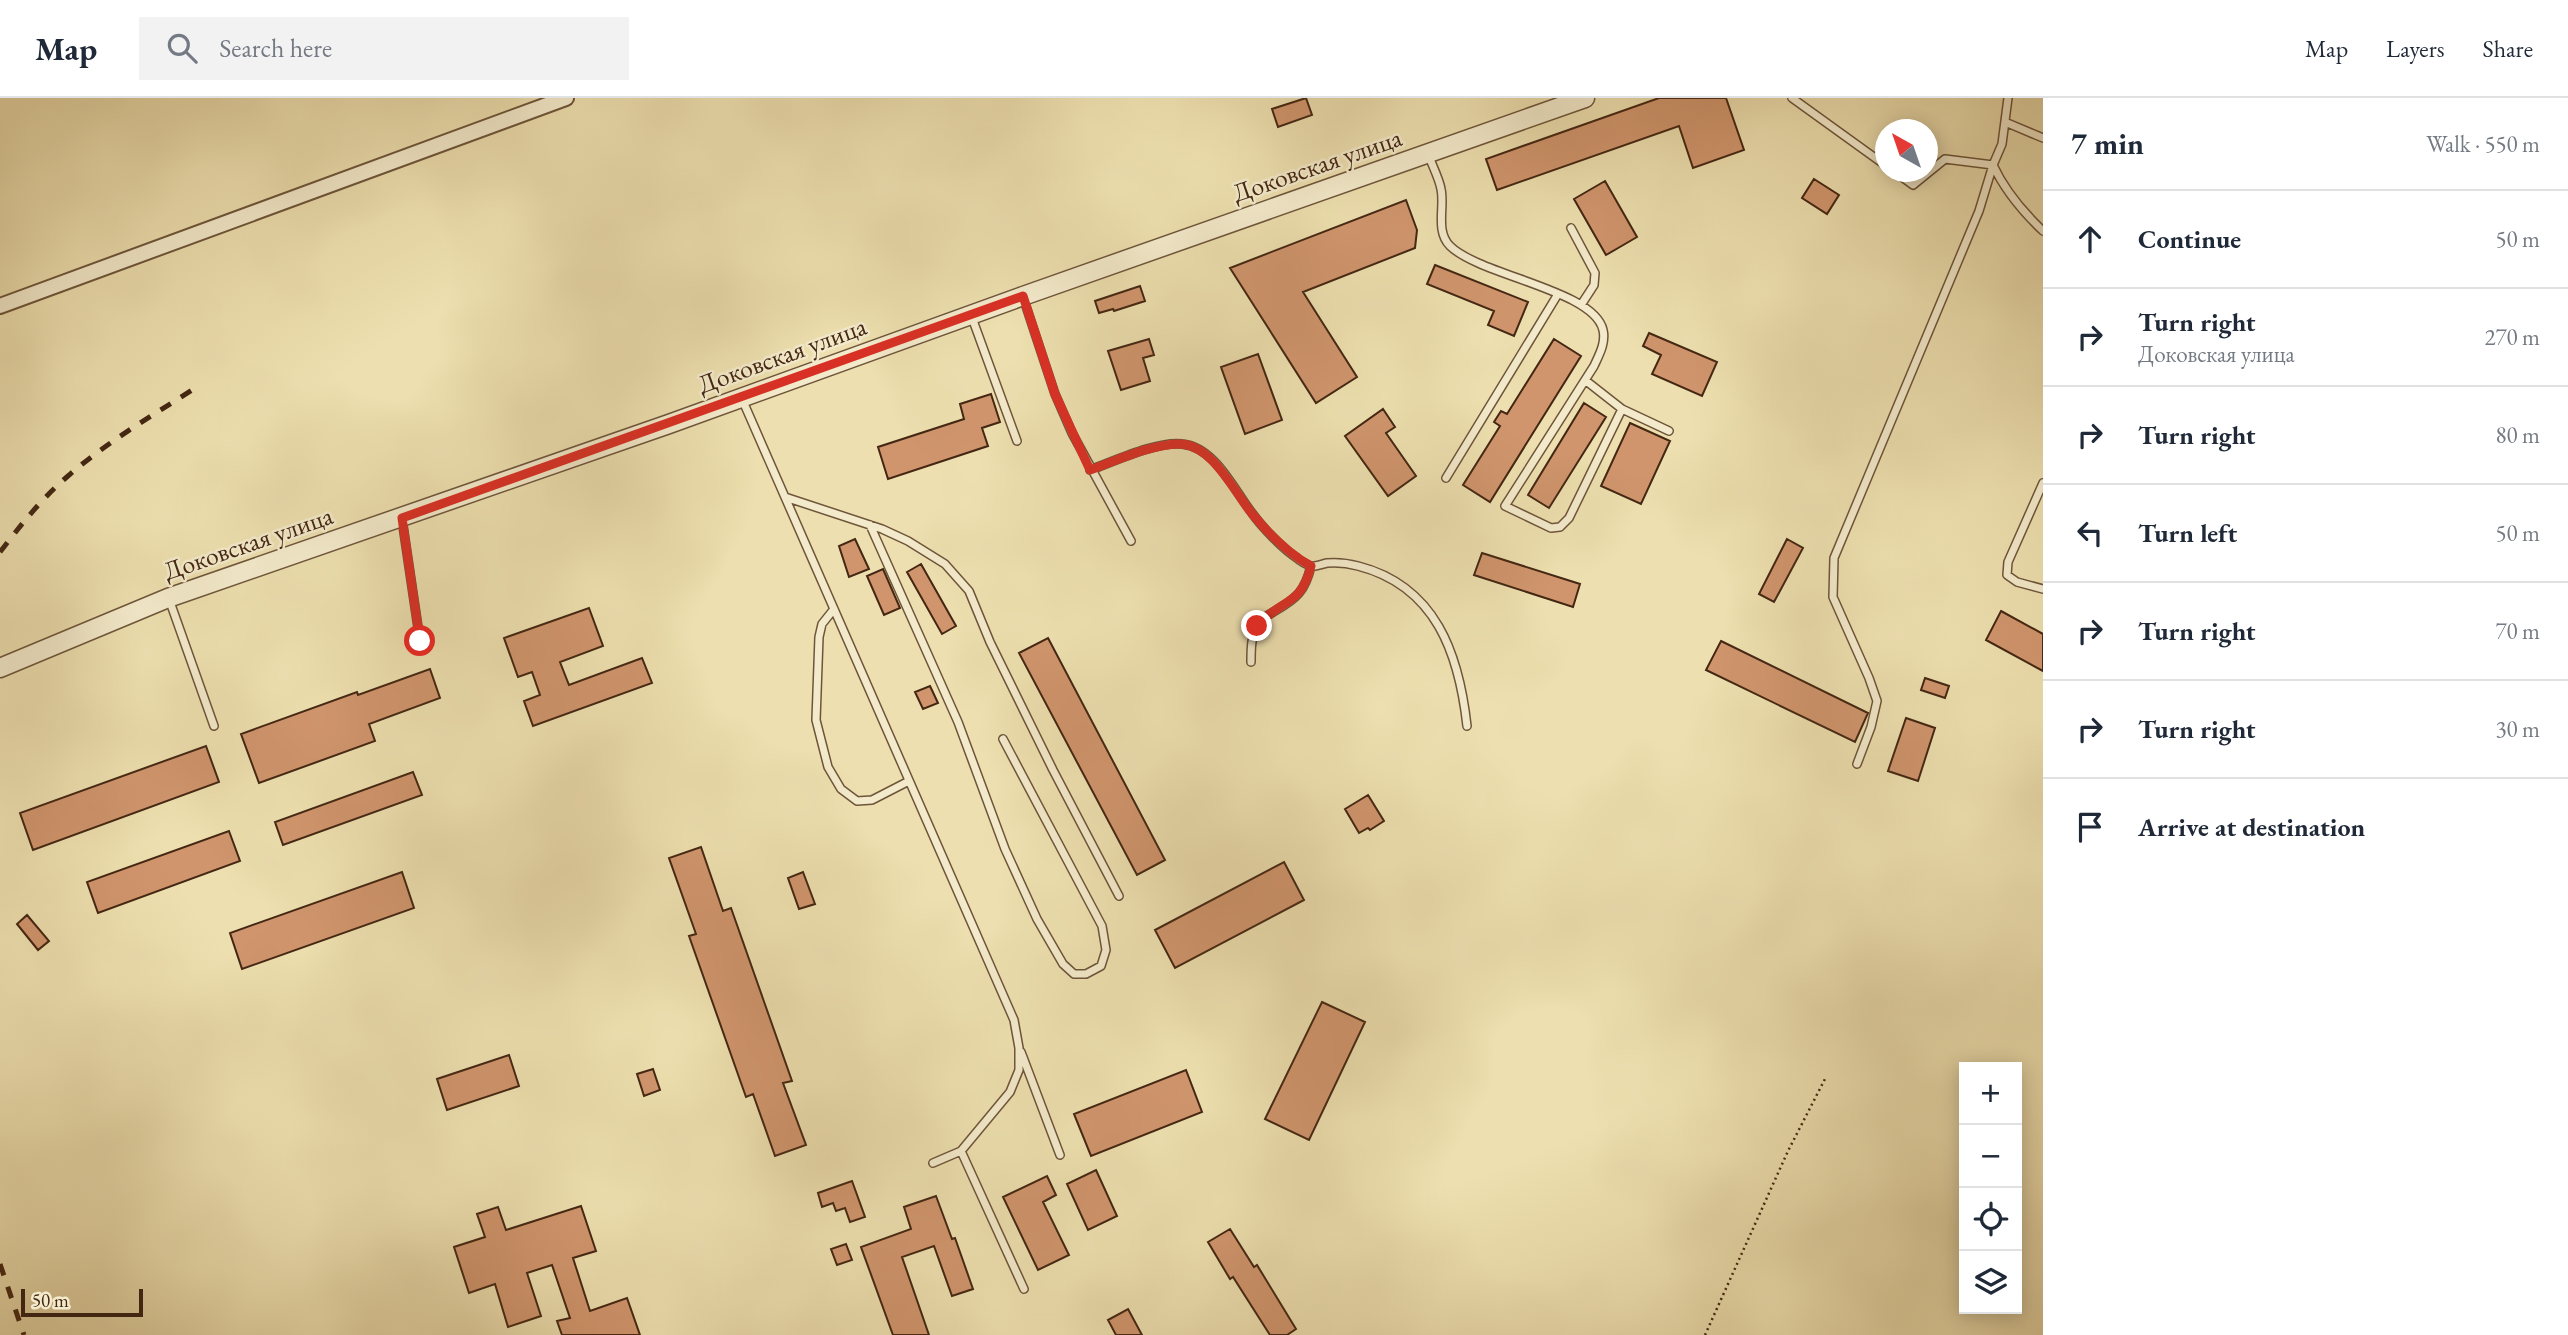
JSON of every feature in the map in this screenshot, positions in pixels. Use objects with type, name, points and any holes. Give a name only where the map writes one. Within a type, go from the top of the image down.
[{"type":"street","points":[[0,306],[566,98]]},
{"type":"street","name":"Доковская улица","points":[[0,668],[168,598],[402,518],[1585,98]]},
{"type":"lane","points":[[1793,98],[1875,158]]},
{"type":"lane","points":[[1857,764],[1871,727],[1877,701],[1833,597],[1834,558],[1979,211],[2002,144],[2008,98]]},
{"type":"lane","points":[[2005,122],[2043,138]]},
{"type":"lane","points":[[1428,153],[1442,191],[1440,216],[1447,244],[1465,258],[1581,305],[1595,316],[1603,330],[1603,346],[1585,380],[1505,506],[1551,528],[1560,527],[1569,519],[1622,410]]},
{"type":"lane","points":[[1938,165],[1945,159],[1993,165]]},
{"type":"lane","points":[[1993,165],[2016,204],[2043,231]]},
{"type":"lane","points":[[1571,228],[1595,273],[1594,285],[1581,305]]},
{"type":"lane","points":[[1447,478],[1558,294]]},
{"type":"lane","points":[[1023,296],[1055,394],[1090,470],[1131,541]]},
{"type":"lane","points":[[971,315],[1017,441]]},
{"type":"lane","points":[[1585,380],[1622,410],[1669,432]]},
{"type":"lane","points":[[742,398],[1014,1020],[1019,1048],[1019,1070],[1010,1092],[961,1151],[933,1163]]},
{"type":"lane","points":[[1090,470],[1158,447],[1182,444],[1200,450],[1215,463],[1254,516],[1295,558],[1311,566],[1341,562],[1361,567],[1389,579],[1418,598],[1437,622],[1453,656],[1462,687],[1466,726]]},
{"type":"lane","points":[[2043,483],[2008,562],[2007,575],[2017,582],[2043,589]]},
{"type":"lane","points":[[785,497],[870,525],[908,541],[945,564],[969,591],[990,642],[1047,759],[1119,896]]},
{"type":"lane","points":[[402,518],[420,641]]},
{"type":"lane","points":[[870,525],[958,722],[1005,849],[1037,919],[1063,964],[1074,974],[1086,974],[1101,966],[1106,950],[1102,926],[1003,739]]},
{"type":"lane","points":[[1251,662],[1252,642],[1257,626],[1264,617],[1299,595],[1311,566]]},
{"type":"lane","points":[[168,598],[214,726]]},
{"type":"lane","points":[[834,609],[822,624],[818,651],[816,720],[828,767],[841,789],[857,801],[872,800],[909,781]]},
{"type":"lane","points":[[1019,1048],[1060,1155]]},
{"type":"lane","points":[[961,1151],[1024,1289]]},
{"type":"path","points":[[1705,1335],[1788,1151],[1826,1077]]},
{"type":"building","points":[[1306,98],[1312,115],[1278,127],[1272,109]]},
{"type":"building","points":[[1659,98],[1726,98],[1744,150],[1693,168],[1679,126],[1497,190],[1486,159]]},
{"type":"building","points":[[1814,179],[1839,195],[1827,214],[1802,198]]},
{"type":"building","points":[[1605,181],[1637,237],[1606,255],[1574,199]]},
{"type":"building","points":[[1406,200],[1417,230],[1415,248],[1303,292],[1357,377],[1316,403],[1230,268]]},
{"type":"building","points":[[1435,265],[1528,302],[1514,336],[1488,325],[1494,311],[1427,284]]},
{"type":"building","points":[[1140,286],[1145,301],[1099,313],[1095,301]]},
{"type":"building","points":[[1649,333],[1717,362],[1702,396],[1652,374],[1661,355],[1643,346]]},
{"type":"building","points":[[1149,339],[1154,355],[1143,358],[1150,381],[1121,390],[1108,351]]},
{"type":"building","points":[[1554,339],[1581,356],[1490,502],[1463,485],[1500,426],[1494,422],[1501,411],[1507,414]]},
{"type":"building","points":[[1258,354],[1282,420],[1245,434],[1221,367]]},
{"type":"building","points":[[991,394],[1000,422],[982,428],[988,446],[888,479],[878,447],[964,419],[960,404]]},
{"type":"building","points":[[1584,403],[1606,417],[1549,508],[1528,495]]},
{"type":"building","points":[[1383,409],[1395,427],[1386,433],[1416,476],[1388,496],[1345,436]]},
{"type":"building","points":[[1630,423],[1670,441],[1641,504],[1601,486]]},
{"type":"building","points":[[855,539],[869,569],[849,577],[839,546]]},
{"type":"building","points":[[1787,539],[1803,548],[1774,602],[1759,594]]},
{"type":"building","points":[[1482,553],[1580,584],[1573,607],[1474,575]]},
{"type":"building","points":[[921,564],[956,626],[942,634],[907,572]]},
{"type":"building","points":[[883,569],[900,608],[884,615],[867,576]]},
{"type":"building","points":[[589,608],[603,646],[560,662],[569,685],[642,658],[652,683],[533,726],[524,701],[540,695],[532,672],[518,677],[504,638]]},
{"type":"building","points":[[2001,611],[2043,634],[2043,671],[1986,640]]},
{"type":"building","points":[[1048,638],[1165,860],[1137,875],[1019,653]]},
{"type":"building","points":[[1721,641],[1868,713],[1855,742],[1706,670]]},
{"type":"building","points":[[430,669],[440,698],[369,724],[375,741],[259,783],[241,734]]},
{"type":"building","points":[[1925,678],[1949,686],[1945,698],[1921,690]]},
{"type":"building","points":[[930,686],[938,703],[923,709],[915,692]]},
{"type":"building","points":[[1906,718],[1935,728],[1918,781],[1888,771]]},
{"type":"building","points":[[206,746],[219,782],[33,850],[20,813]]},
{"type":"building","points":[[413,772],[422,795],[283,845],[275,822]]},
{"type":"building","points":[[1368,795],[1384,821],[1359,833],[1345,809]]},
{"type":"building","points":[[229,831],[240,861],[98,913],[87,882]]},
{"type":"building","points":[[701,847],[723,911],[731,908],[792,1081],[783,1083],[806,1145],[775,1156],[753,1094],[746,1097],[689,936],[696,934],[669,858]]},
{"type":"building","points":[[1284,862],[1304,900],[1175,968],[1155,930]]},
{"type":"building","points":[[402,872],[414,908],[242,969],[230,933]]},
{"type":"building","points":[[803,872],[815,904],[799,909],[788,878]]},
{"type":"building","points":[[27,915],[49,941],[38,950],[17,924]]},
{"type":"building","points":[[1322,1002],[1365,1022],[1309,1140],[1265,1119]]},
{"type":"building","points":[[509,1055],[519,1086],[447,1110],[437,1079]]},
{"type":"building","points":[[653,1069],[660,1090],[644,1096],[637,1074]]},
{"type":"building","points":[[1186,1070],[1202,1112],[1091,1156],[1074,1114]]},
{"type":"building","points":[[1096,1170],[1117,1216],[1088,1230],[1067,1184]]},
{"type":"building","points":[[1047,1176],[1056,1195],[1043,1202],[1069,1255],[1038,1270],[1003,1197]]},
{"type":"building","points":[[852,1181],[865,1217],[850,1222],[845,1208],[836,1211],[833,1203],[822,1207],[818,1193]]},
{"type":"building","points":[[936,1196],[952,1239],[955,1238],[973,1289],[952,1296],[934,1246],[902,1257],[929,1335],[893,1335],[861,1247],[911,1229],[904,1207]]},
{"type":"building","points":[[581,1206],[596,1251],[573,1258],[590,1311],[627,1298],[640,1335],[562,1335],[557,1321],[570,1318],[552,1265],[527,1273],[541,1316],[508,1327],[495,1284],[469,1293],[454,1247],[485,1237],[477,1214],[498,1207],[506,1230]]},
{"type":"building","points":[[1230,1229],[1254,1267],[1257,1265],[1296,1329],[1287,1335],[1270,1335],[1233,1277],[1230,1279],[1208,1242]]},
{"type":"building","points":[[846,1244],[852,1260],[837,1265],[831,1249]]},
{"type":"building","points":[[1128,1309],[1142,1335],[1116,1335],[1108,1320]]},
{"type":"railway","points":[[0,552],[40,503],[83,463],[115,439],[200,385]]},
{"type":"railway","points":[[0,1264],[24,1335]]},
{"type":"route","points":[[420,641],[402,518],[1023,296],[1055,394],[1090,470],[1158,447],[1182,444],[1200,450],[1215,463],[1254,516],[1295,558],[1311,566],[1299,595],[1264,617],[1257,626]]}]
